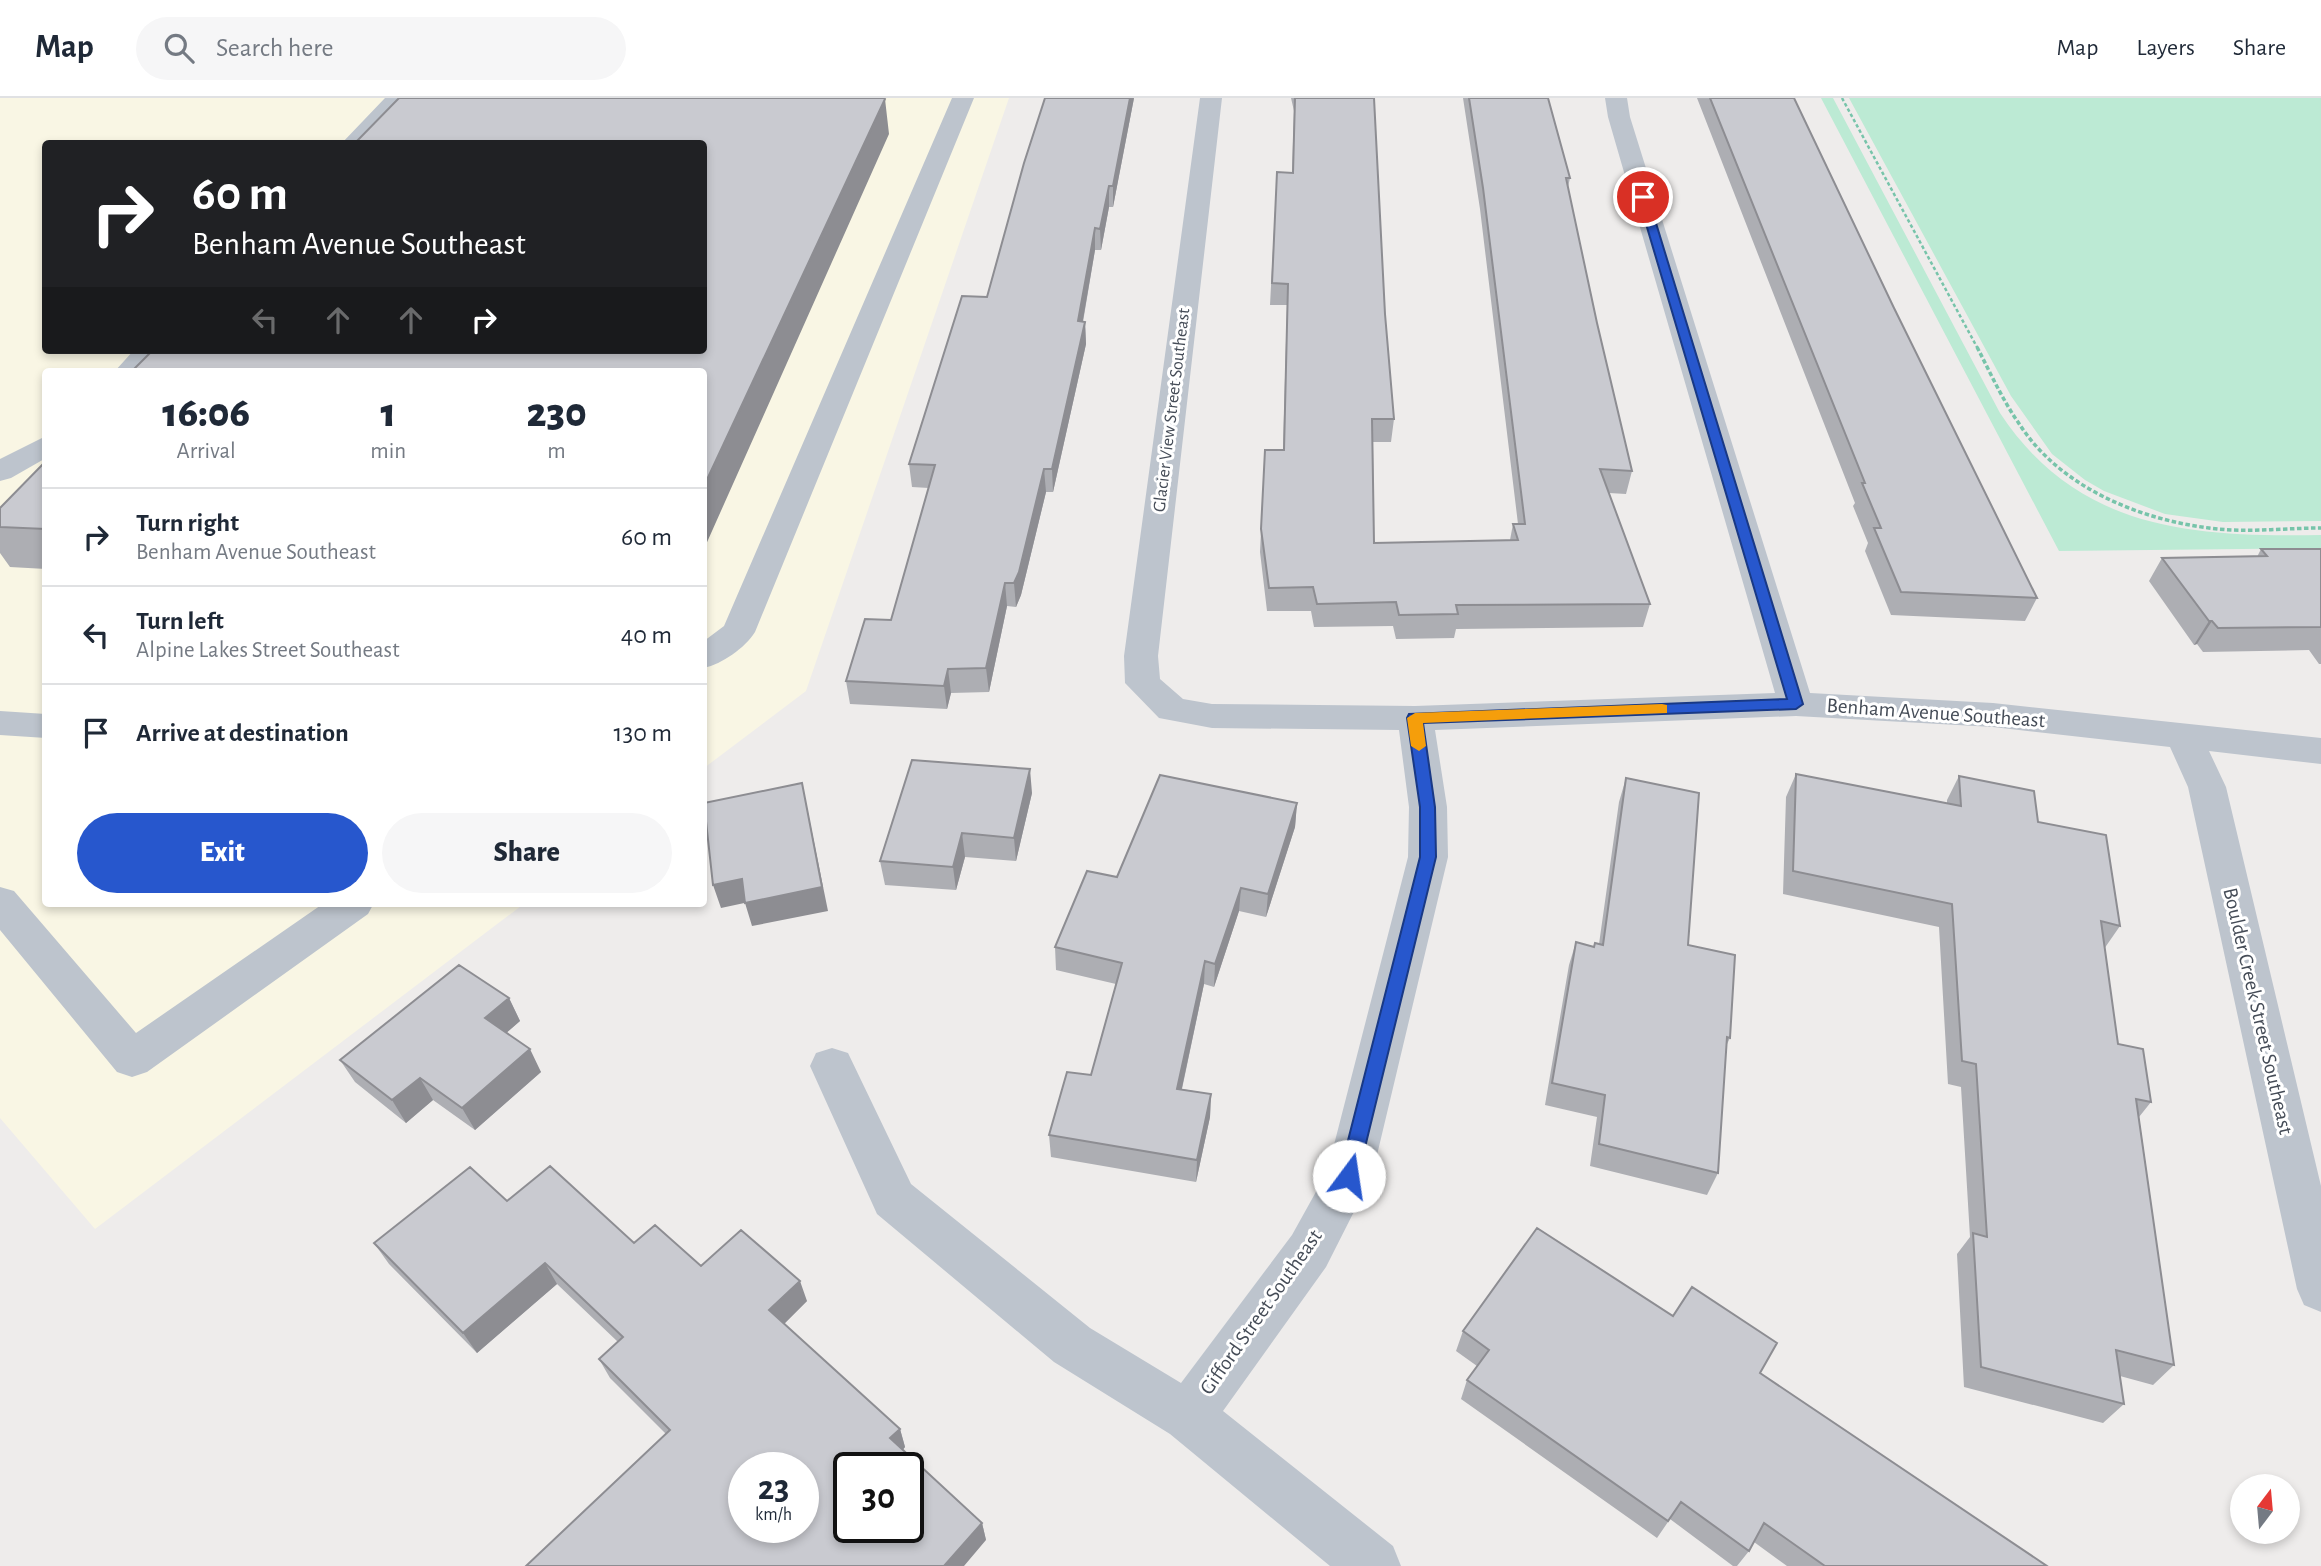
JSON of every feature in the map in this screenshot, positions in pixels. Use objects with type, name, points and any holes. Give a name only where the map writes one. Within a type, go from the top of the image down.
[{"type":"street","points":[[356,140],[397,98]]},
{"type":"street","points":[[707,655],[738,632],[963,98]]},
{"type":"street","name":"Glacier View Street Southeast","points":[[1172,709],[1143,683],[1141,656],[1210,98]]},
{"type":"street","points":[[1616,98],[1619,117],[1796,704]]},
{"type":"street","points":[[132,368],[146,354]]},
{"type":"street","points":[[0,472],[42,447]]},
{"type":"street","name":"Benham Avenue Southeast","points":[[1172,709],[1212,716],[1415,718],[1796,704],[1993,715],[2321,751]]},
{"type":"street","name":"Gifford Street Southeast","points":[[1188,1416],[1309,1251],[1349,1176],[1428,857],[1428,807],[1415,718]]},
{"type":"street","points":[[0,723],[42,726]]},
{"type":"street","name":"Boulder Creek Street Southeast","points":[[2184,737],[2207,787],[2321,1289]]},
{"type":"street","points":[[0,902],[132,1059],[348,907]]},
{"type":"street","points":[[832,1066],[894,1199],[1072,1345],[1188,1416],[1373,1566]]},
{"type":"path","points":[[1842,98],[2018,424],[2058,467],[2096,493],[2144,513],[2179,522],[2231,529],[2321,528]]},
{"type":"shaded area","points":[[0,98],[1009,98],[806,691],[707,766],[707,368],[42,368],[42,907],[520,907],[95,1229],[0,1118]]},
{"type":"green space","points":[[1821,98],[1833,98],[2000,413],[2031,452],[2065,482],[2102,504],[2142,519],[2184,528],[2228,533],[2321,535],[2321,548],[2059,551]]},
{"type":"green space","points":[[1849,98],[2321,98],[2321,521],[2223,522],[2165,514],[2104,491],[2052,454],[2011,396]]},
{"type":"building","points":[[399,98],[885,99],[707,480],[707,368],[135,368],[149,354],[707,354],[707,140],[358,140]]},
{"type":"building","points":[[1045,98],[1130,98],[1113,186],[1109,186],[1100,229],[1095,228],[1078,321],[1085,322],[1052,469],[1044,469],[1019,572],[1014,583],[1005,583],[986,668],[948,669],[944,686],[846,681],[865,619],[891,620],[935,465],[909,464],[962,296],[987,297]]},
{"type":"building","points":[[1295,98],[1374,98],[1385,314],[1394,419],[1372,419],[1374,543],[1518,540],[1513,524],[1525,524],[1483,188],[1469,98],[1548,98],[1570,178],[1566,178],[1632,471],[1600,469],[1650,604],[1456,605],[1458,614],[1399,615],[1396,602],[1317,604],[1313,587],[1269,588],[1261,529],[1265,450],[1284,450],[1288,284],[1272,283],[1277,172],[1293,173]]},
{"type":"building","points":[[1710,98],[1794,98],[2037,598],[1901,592],[1874,528],[1881,528],[1862,483],[1865,483]]},
{"type":"building","points":[[42,465],[42,529],[0,527],[0,508]]},
{"type":"building","points":[[2261,549],[2321,549],[2321,627],[2218,628],[2209,621],[2162,558],[2267,556]]},
{"type":"building","points":[[912,760],[1030,769],[1014,838],[962,833],[953,867],[880,861]]},
{"type":"building","points":[[1796,774],[1961,806],[1959,776],[2034,791],[2038,822],[2106,835],[2120,926],[2101,921],[2118,1044],[2143,1049],[2151,1102],[2136,1099],[2174,1365],[2116,1350],[2124,1404],[1981,1367],[1973,1233],[1987,1237],[1976,1064],[1962,1061],[1952,904],[1793,871]]},
{"type":"building","points":[[1160,775],[1297,803],[1268,894],[1241,888],[1215,964],[1205,961],[1177,1089],[1211,1094],[1197,1160],[1049,1135],[1067,1072],[1091,1075],[1122,963],[1055,947],[1087,871],[1117,877]]},
{"type":"building","points":[[1626,778],[1699,793],[1688,945],[1735,955],[1718,1173],[1599,1144],[1605,1095],[1552,1083],[1576,942],[1594,947],[1595,943],[1603,945]]},
{"type":"building","points":[[802,783],[822,887],[745,903],[742,879],[713,885],[707,802]]},
{"type":"building","points":[[459,965],[509,998],[485,1018],[530,1049],[462,1108],[420,1078],[392,1100],[340,1060]]},
{"type":"building","points":[[550,1166],[634,1243],[655,1225],[701,1266],[741,1230],[800,1281],[769,1310],[900,1429],[890,1438],[905,1452],[833,1452],[833,1543],[924,1543],[924,1469],[982,1523],[944,1566],[526,1566],[670,1430],[599,1359],[623,1337],[545,1263],[463,1333],[374,1243],[470,1167],[507,1201]]},
{"type":"building","points":[[1537,1228],[1673,1316],[1692,1287],[1777,1343],[1760,1373],[2047,1566],[1825,1566],[1764,1523],[1749,1551],[1681,1502],[1668,1521],[1467,1380],[1489,1350],[1463,1331]]},
{"type":"slow traffic","points":[[1419,746],[1415,718],[1662,709]]},
{"type":"route","points":[[1349,1176],[1428,857],[1428,807],[1415,718],[1796,704],[1643,197]]}]
